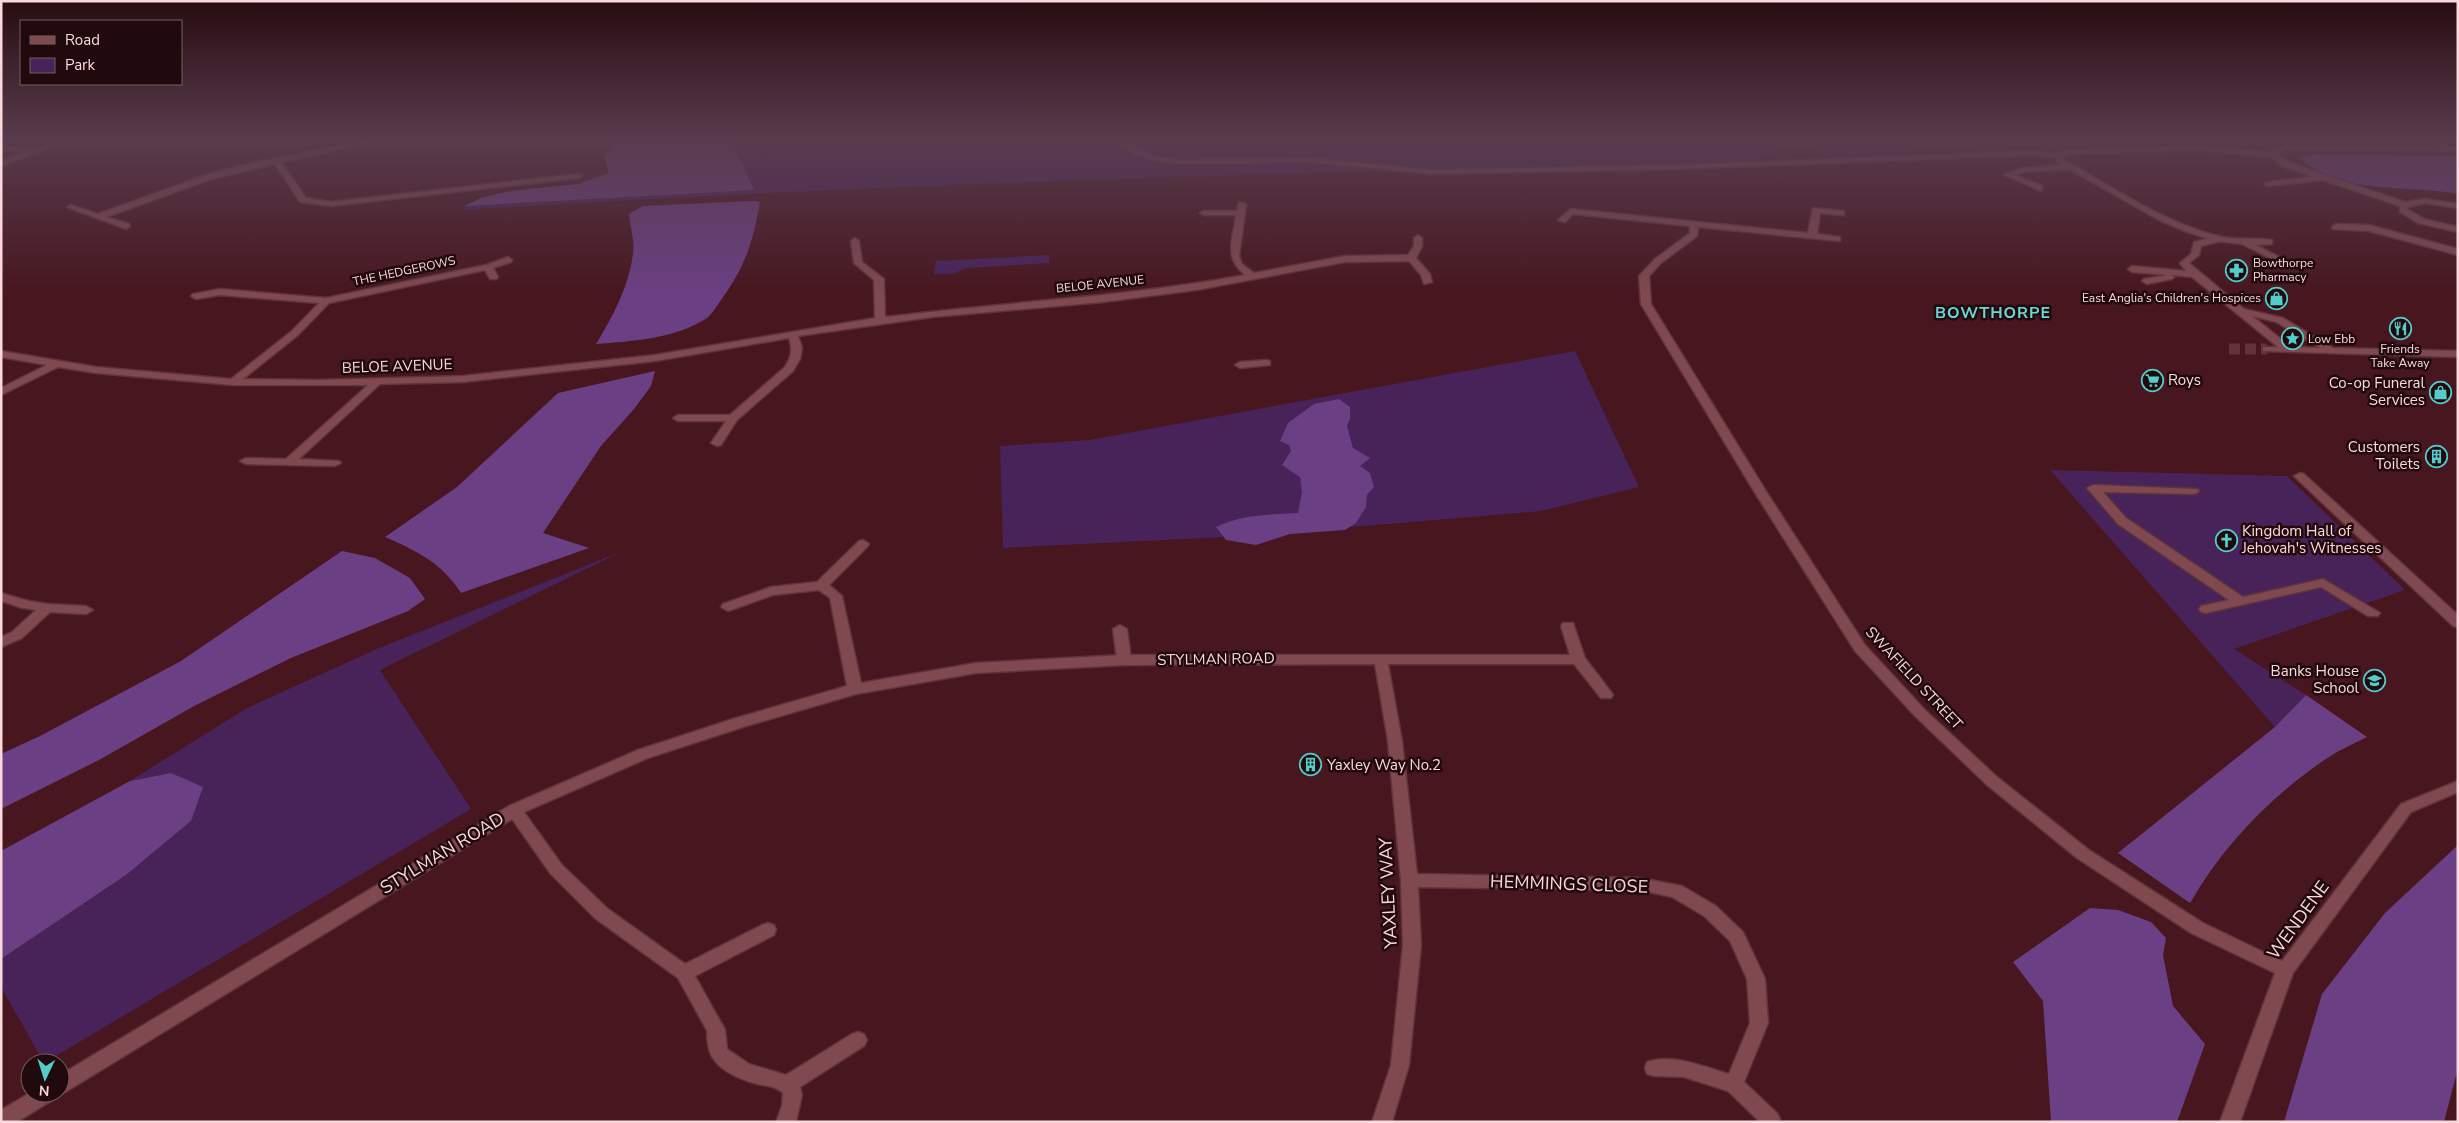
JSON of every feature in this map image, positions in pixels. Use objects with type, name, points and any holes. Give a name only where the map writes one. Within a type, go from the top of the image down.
[{"type":"street","points":[[98,217],[175,189]]},
{"type":"street","points":[[296,189],[303,200],[331,204],[460,189]]},
{"type":"street","points":[[2110,189],[2162,218],[2190,230],[2219,239],[2269,242]]},
{"type":"street","points":[[2356,189],[2405,205],[2425,202],[2458,206]]},
{"type":"street","points":[[2405,205],[2404,210],[2421,221],[2458,230]]},
{"type":"street","points":[[71,207],[126,226]]},
{"type":"street","points":[[1204,213],[1241,209],[1235,256],[1238,265],[1252,276]]},
{"type":"street","points":[[1812,236],[1816,210],[1841,213]]},
{"type":"street","points":[[1562,220],[1571,211],[1837,239]]},
{"type":"street","name":"SWAFIELD STREET","points":[[1694,224],[1694,234],[1658,261],[1644,276],[1646,304],[1763,496],[1860,648],[1920,713],[1992,781],[2083,854],[2169,912],[2285,970]]},
{"type":"street","points":[[2336,227],[2369,228],[2458,252]]},
{"type":"street","points":[[1418,238],[1418,246],[1411,258],[1425,274],[1428,282]]},
{"type":"street","points":[[2219,239],[2198,244],[2196,255],[2184,263],[2194,274],[2288,350]]},
{"type":"street","points":[[855,241],[858,263],[880,279],[880,320]]},
{"type":"street","points":[[2244,242],[2285,262]]},
{"type":"street","name":"BELOE AVENUE","points":[[1,354],[115,372],[233,382],[377,382],[463,379],[655,358],[880,320],[1103,299],[1196,286],[1345,259],[1411,258]]},
{"type":"street","name":"THE HEDGEROWS","points":[[196,296],[220,292],[326,301],[508,260]]},
{"type":"street","points":[[488,266],[493,277]]},
{"type":"street","points":[[2137,270],[2194,274],[2149,280],[2137,270]]},
{"type":"street","points":[[220,292],[230,282]]},
{"type":"street","points":[[2205,297],[2223,298]]},
{"type":"street","points":[[233,382],[295,332],[326,301]]},
{"type":"street","points":[[2241,312],[2260,313],[2282,320],[2341,358]]},
{"type":"street","points":[[717,443],[733,418],[789,369],[795,359],[797,348],[792,334]]},
{"type":"street","points":[[2267,350],[2458,354]]},
{"type":"street","points":[[1,392],[58,363]]},
{"type":"street","points":[[1240,365],[1266,363]]},
{"type":"street","points":[[289,462],[377,382]]},
{"type":"street","points":[[678,418],[733,418]]},
{"type":"street","points":[[246,461],[335,463]]},
{"type":"street","points":[[2300,476],[2458,623]]},
{"type":"street","points":[[2193,491],[2093,488],[2122,521],[2240,601]]},
{"type":"street","points":[[728,607],[771,591],[821,586],[863,544]]},
{"type":"street","points":[[2206,609],[2323,583],[2373,613]]},
{"type":"street","points":[[821,586],[836,596],[855,689]]},
{"type":"street","points":[[2,597],[23,604],[47,608],[86,610]]},
{"type":"street","points":[[1,643],[17,635],[47,608]]},
{"type":"street","points":[[1568,626],[1578,659],[1606,695]]},
{"type":"street","points":[[1120,629],[1124,660]]},
{"type":"street","name":"STYLMAN ROAD","points":[[70,1079],[514,810],[643,754],[738,723],[855,689],[976,668],[1124,660],[1286,659],[1381,661],[1578,659]]},
{"type":"street","name":"YAXLEY WAY","points":[[1381,661],[1395,741],[1409,880],[1412,945],[1400,1065],[1382,1122]]},
{"type":"street","name":"WENDENE","points":[[2230,1122],[2285,970],[2406,808],[2458,786]]},
{"type":"street","points":[[514,810],[556,869],[602,914],[684,973],[716,1030],[718,1053],[743,1070],[788,1084],[793,1091],[792,1107],[786,1122]]},
{"type":"street","name":"HEMMINGS CLOSE","points":[[1409,880],[1640,884],[1676,891],[1710,911],[1737,937],[1756,979],[1759,1023],[1734,1084]]},
{"type":"street","points":[[684,973],[768,930]]},
{"type":"street","points":[[788,1084],[858,1040]]},
{"type":"street","points":[[1654,1068],[1684,1069],[1734,1084],[1770,1119]]},
{"type":"street","points":[[1,1121],[31,1103]]},
{"type":"green space","points":[[526,189],[859,189],[463,210],[465,206],[481,198]]},
{"type":"green space","points":[[1049,255],[1049,263],[967,268],[952,274],[934,274],[936,261]]},
{"type":"green space","points":[[1575,351],[1639,487],[1541,511],[1245,536],[1003,548],[1000,446],[1089,440]]},
{"type":"green space","points":[[2050,470],[2287,476],[2405,590],[2234,649],[2306,695],[2275,727]]},
{"type":"green space","points":[[623,551],[380,670],[471,809],[61,1053],[38,1053],[1,987],[1,959],[126,875],[191,821],[171,773],[130,781],[247,708],[379,648]]},
{"type":"shaded area","points":[[526,189],[754,190],[465,206],[481,198]]},
{"type":"shaded area","points":[[2418,189],[2458,189],[2458,194]]},
{"type":"shaded area","points":[[760,202],[747,254],[729,288],[707,318],[695,325],[668,335],[596,344],[619,301],[628,278],[633,254],[629,214],[643,206]]},
{"type":"shaded area","points":[[655,371],[651,386],[634,409],[601,446],[543,533],[589,548],[461,593],[446,574],[428,559],[408,547],[385,537],[457,487],[558,393]]},
{"type":"shaded area","points":[[1339,399],[1350,407],[1350,419],[1347,426],[1353,448],[1370,458],[1360,466],[1370,473],[1374,487],[1367,495],[1366,507],[1356,523],[1345,530],[1290,534],[1256,545],[1226,540],[1216,527],[1246,517],[1298,513],[1302,492],[1300,477],[1282,465],[1291,451],[1289,445],[1280,441],[1288,423],[1314,404]]},
{"type":"shaded area","points":[[342,551],[375,558],[410,578],[425,599],[408,611],[291,658],[196,705],[99,760],[1,809],[1,754],[40,736],[181,661]]},
{"type":"shaded area","points":[[2306,695],[2367,737],[2323,761],[2303,775],[2266,807],[2232,843],[2190,903],[2118,853],[2275,727]]},
{"type":"shaded area","points":[[171,773],[203,787],[191,821],[126,875],[1,959],[1,851],[130,781]]},
{"type":"shaded area","points":[[2458,845],[2458,1068],[2444,1122],[2284,1122],[2322,994],[2385,913]]},
{"type":"shaded area","points":[[2090,908],[2118,910],[2151,922],[2166,938],[2163,955],[2173,1006],[2205,1044],[2177,1122],[2051,1122],[2043,1001],[2013,962]]},
{"type":"tunnel","points":[[2229,349],[2267,349]]},
{"type":"place","name":"Bowthorpe Pharmacy","points":[[2237,270]]},
{"type":"place","name":"East Anglia's Children's Hospices","points":[[2277,298]]},
{"type":"place","name":"Friends Take Away","points":[[2400,328]]},
{"type":"place","name":"Low Ebb","points":[[2292,339]]},
{"type":"place","name":"Roys","points":[[2152,380]]},
{"type":"place","name":"Co-op Funeral Services","points":[[2441,392]]},
{"type":"place","name":"Customers Toilets","points":[[2436,456]]},
{"type":"place","name":"Kingdom Hall of Jehovah's Witnesses","points":[[2226,540]]},
{"type":"place","name":"Banks House School","points":[[2375,680]]},
{"type":"place","name":"Yaxley Way No.2","points":[[1311,765]]},
{"type":"district","name":"BOWTHORPE","points":[[1993,313]]}]
